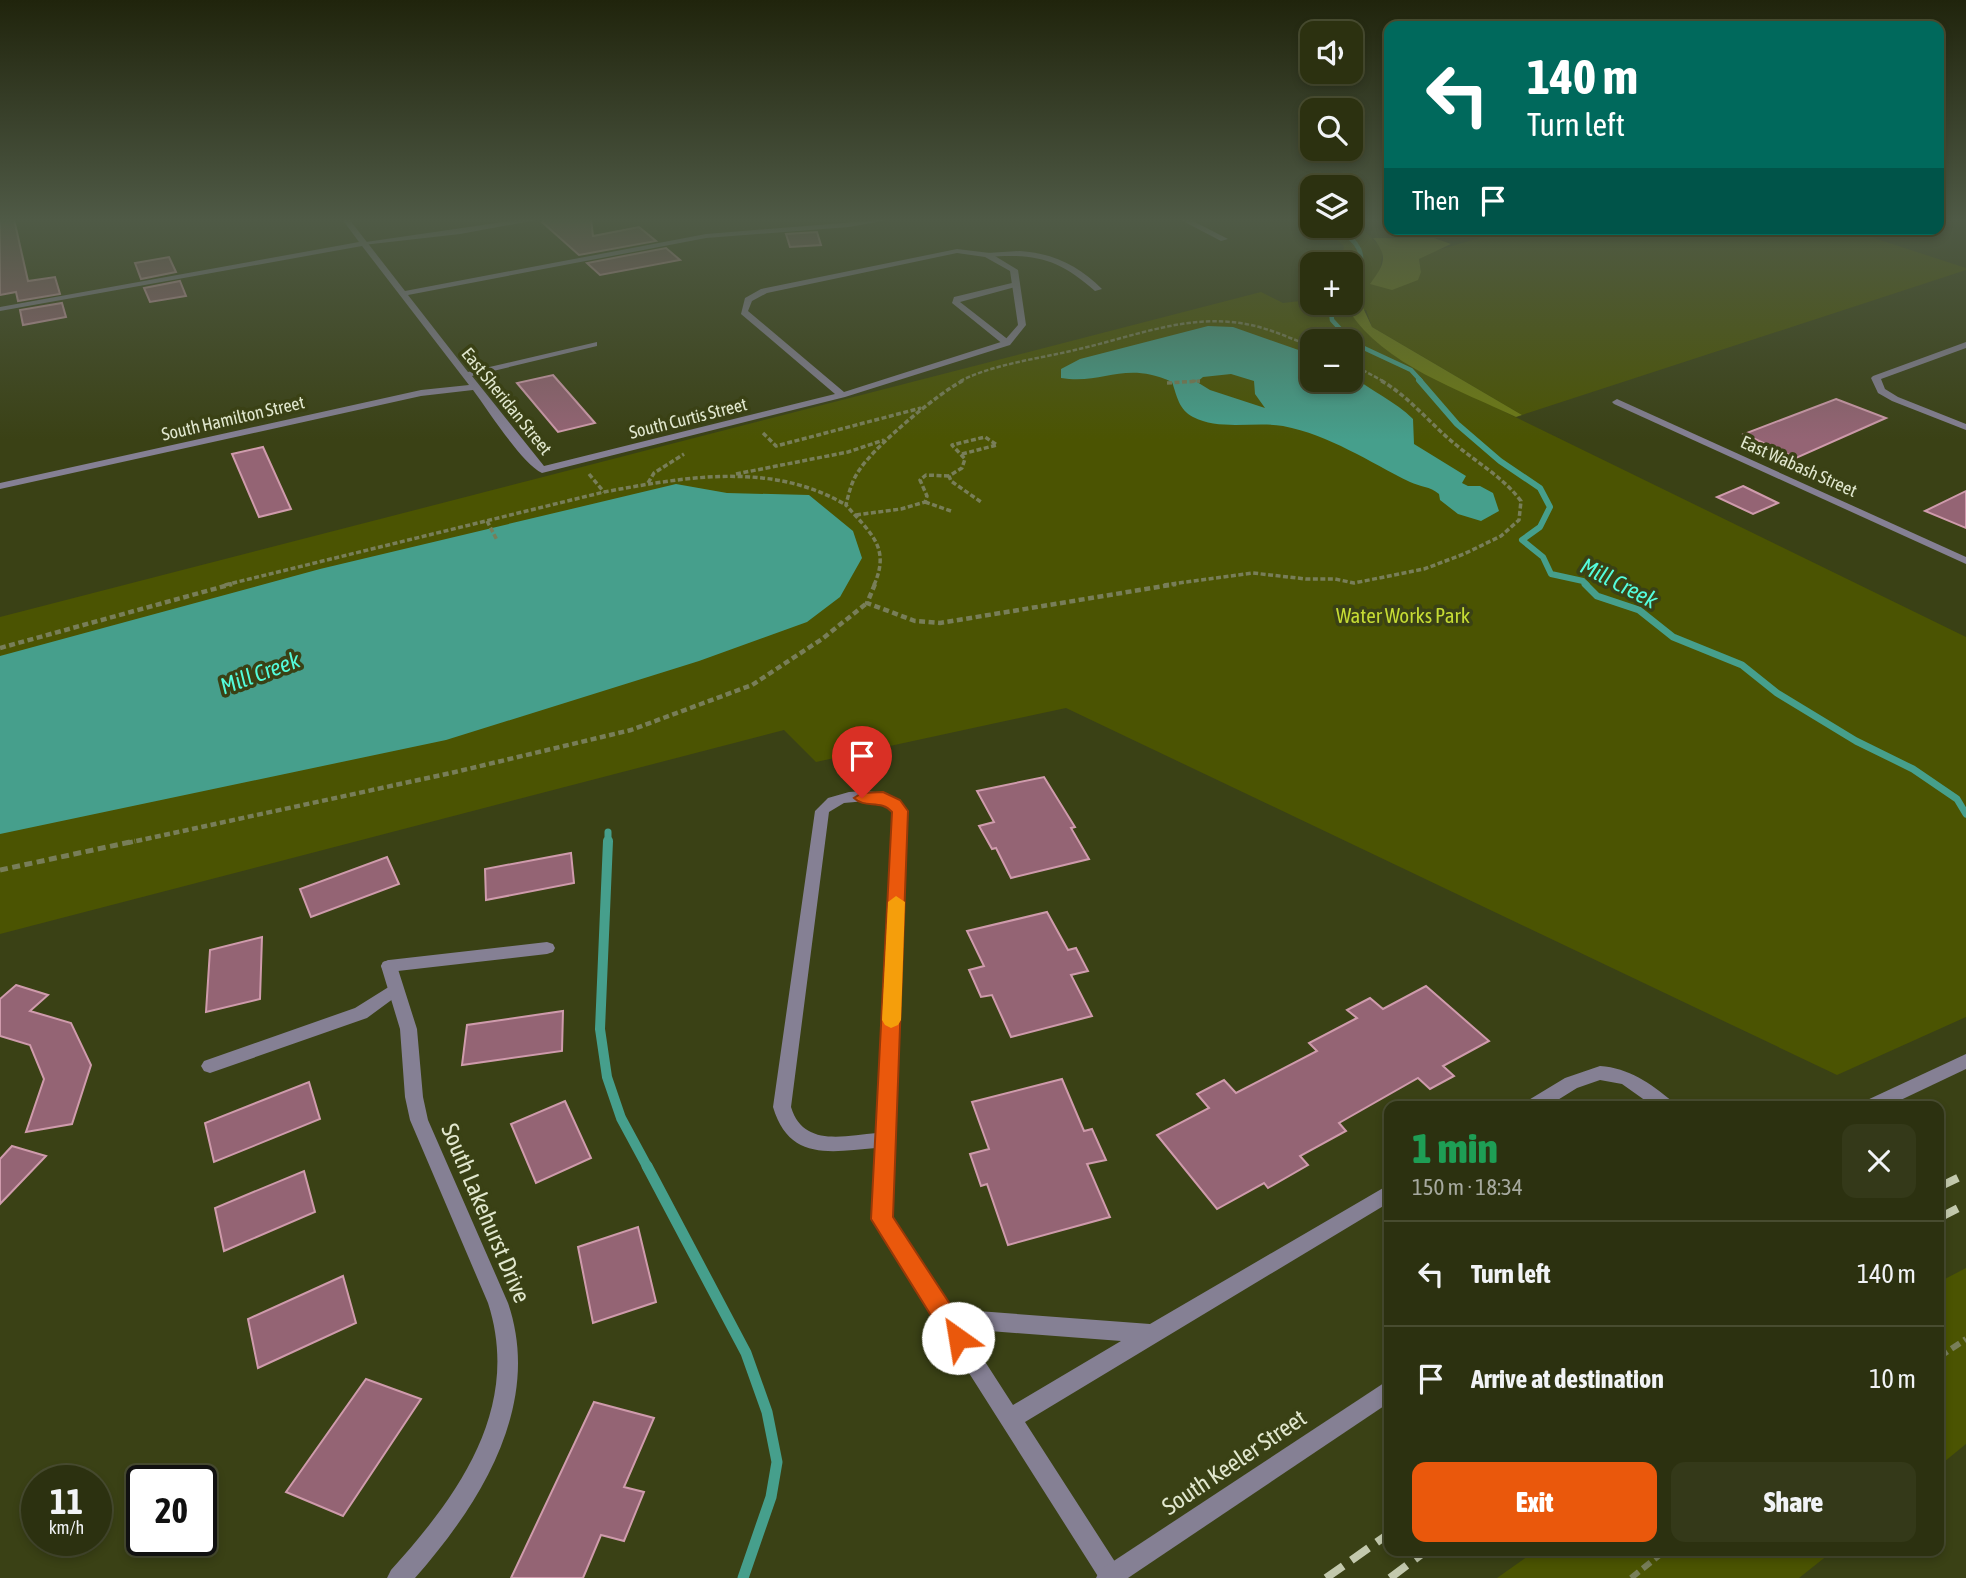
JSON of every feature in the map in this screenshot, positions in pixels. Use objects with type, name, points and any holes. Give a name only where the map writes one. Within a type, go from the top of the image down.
[{"type":"street","points":[[0,309],[90,293]]},
{"type":"street","name":"East Sheridan Street","points":[[402,293],[542,470]]},
{"type":"street","points":[[761,293],[748,300],[744,312],[842,396]]},
{"type":"street","points":[[982,293],[957,299],[956,303],[1007,343],[1022,325],[1017,293]]},
{"type":"street","name":"South Curtis Street","points":[[542,470],[842,396],[1007,343]]},
{"type":"street","points":[[466,375],[594,344]]},
{"type":"street","points":[[1966,345],[1876,378],[1881,391],[1895,399],[1966,427]]},
{"type":"street","name":"South Hamilton Street","points":[[0,486],[421,393],[474,387]]},
{"type":"street","name":"East Wabash Street","points":[[1617,402],[1966,561]]},
{"type":"street","points":[[886,1140],[809,1143],[794,1134],[784,1121],[782,1107],[822,811],[827,803],[842,798],[883,798],[900,811],[886,1140],[882,1219],[1109,1577]]},
{"type":"street","name":"South Lakehurst Drive","points":[[399,1578],[436,1539],[471,1488],[497,1429],[507,1380],[506,1333],[492,1287],[422,1130],[413,1102],[409,1035],[389,966],[547,947]]},
{"type":"street","points":[[210,1066],[361,1013],[395,989]]},
{"type":"street","points":[[1882,1101],[1966,1061]]},
{"type":"street","points":[[1542,1101],[1597,1071],[1620,1075],[1659,1101]]},
{"type":"street","points":[[1010,1419],[1384,1196]]},
{"type":"street","points":[[946,1318],[1151,1335]]},
{"type":"street","name":"South Keeler Street","points":[[1109,1577],[1384,1393]]},
{"type":"path","points":[[846,505],[848,492],[859,469],[888,439],[945,390],[970,377],[1197,322],[1234,322],[1265,329],[1300,342]]},
{"type":"path","points":[[867,603],[915,621],[940,623],[1150,587],[1253,573],[1306,579],[1335,579],[1354,583],[1424,569],[1501,537],[1519,520],[1521,501],[1510,486],[1453,443],[1395,388],[1363,371]]},
{"type":"path","points":[[1167,383],[1200,381]]},
{"type":"path","points":[[762,433],[776,446],[922,408]]},
{"type":"path","points":[[925,502],[927,496],[920,480],[926,475],[949,476],[962,468],[965,459],[952,446],[985,437],[997,445],[962,454]]},
{"type":"path","points":[[0,648],[214,589],[487,521],[647,484],[698,476],[729,475],[848,452],[888,439]]},
{"type":"path","points":[[647,484],[654,473],[688,452]]},
{"type":"path","points":[[0,870],[451,773],[631,730],[752,685],[822,639],[867,603],[882,567],[878,542],[846,505],[833,495],[811,486],[729,475]]},
{"type":"path","points":[[949,476],[953,486],[976,495],[981,502]]},
{"type":"path","points":[[855,515],[901,509],[925,502],[951,511]]},
{"type":"path","points":[[487,521],[497,540]]},
{"type":"path","points":[[1944,1354],[1966,1339]]},
{"type":"path","points":[[1631,1578],[1658,1556]]},
{"type":"green space","name":"Water Works Park","points":[[1259,293],[1283,303],[1300,301],[1300,315],[1354,315],[1382,345],[1411,366],[1966,637],[1966,1017],[1837,1075],[1066,708],[816,762],[784,730],[0,934],[0,617]]},
{"type":"green space","name":"Water Works Park","points":[[1363,293],[1897,293],[1522,415],[1372,327],[1366,310],[1363,310]]},
{"type":"green space","points":[[1363,308],[1372,327],[1522,415],[1516,417],[1425,374],[1382,347],[1352,315],[1363,315]]},
{"type":"green space","points":[[1966,1268],[1966,1444],[1944,1462],[1944,1279]]},
{"type":"green space","points":[[1528,1556],[1827,1556],[1799,1578],[1497,1578]]},
{"type":"water","points":[[1208,326],[1233,327],[1300,350],[1300,392],[1363,392],[1363,383],[1399,407],[1413,419],[1414,444],[1466,476],[1462,483],[1480,486],[1493,493],[1499,511],[1481,521],[1458,514],[1440,500],[1439,494],[1432,489],[1410,482],[1333,442],[1300,430],[1283,426],[1226,425],[1203,421],[1185,411],[1172,382],[1155,376],[1127,373],[1090,378],[1061,378],[1061,369],[1080,359]],"holes":[[[1231,374],[1254,381],[1255,394],[1265,408],[1210,390],[1197,382],[1203,377]]]},
{"type":"water","points":[[676,484],[727,493],[809,495],[853,531],[862,558],[840,597],[807,622],[699,661],[446,740],[0,834],[0,656],[320,569]]},
{"type":"building","points":[[16,293],[60,294],[18,301]]},
{"type":"building","points":[[146,293],[185,293],[186,296],[150,302]]},
{"type":"building","points":[[62,303],[66,317],[23,325],[20,310]]},
{"type":"building","points":[[553,375],[595,423],[558,432],[517,383]]},
{"type":"building","points":[[1836,399],[1886,418],[1796,458],[1744,434]]},
{"type":"building","points":[[263,447],[291,509],[259,517],[232,454]]},
{"type":"building","points":[[1743,486],[1778,503],[1753,514],[1717,497]]},
{"type":"building","points":[[1966,491],[1966,528],[1925,511]]},
{"type":"building","points":[[1044,777],[1075,827],[1071,828],[1089,859],[1011,878],[996,848],[992,849],[979,826],[994,822],[977,791]]},
{"type":"building","points":[[571,853],[574,883],[486,900],[485,869]]},
{"type":"building","points":[[387,857],[399,884],[311,917],[300,889]]},
{"type":"building","points":[[1047,912],[1068,950],[1076,948],[1088,971],[1071,975],[1092,1016],[1011,1037],[992,995],[981,997],[969,970],[984,966],[967,931]]},
{"type":"building","points":[[262,937],[260,999],[206,1012],[210,950]]},
{"type":"building","points":[[16,985],[48,995],[30,1011],[71,1023],[91,1065],[72,1124],[26,1132],[44,1079],[30,1045],[0,1036],[0,999]]},
{"type":"building","points":[[1426,986],[1489,1041],[1443,1066],[1454,1076],[1430,1089],[1418,1078],[1339,1123],[1346,1131],[1300,1156],[1308,1165],[1268,1188],[1264,1183],[1217,1209],[1157,1135],[1209,1108],[1197,1094],[1224,1080],[1236,1093],[1317,1051],[1309,1043],[1357,1018],[1347,1010],[1370,998],[1383,1009]]},
{"type":"building","points":[[563,1011],[562,1051],[462,1065],[467,1025]]},
{"type":"building","points":[[1062,1079],[1084,1131],[1092,1129],[1106,1160],[1087,1164],[1110,1217],[1008,1245],[987,1184],[981,1186],[970,1154],[989,1149],[972,1102]]},
{"type":"building","points":[[309,1082],[320,1119],[214,1162],[205,1123]]},
{"type":"building","points":[[565,1101],[591,1158],[536,1183],[511,1124]]},
{"type":"building","points":[[12,1146],[46,1156],[0,1204],[0,1159]]},
{"type":"building","points":[[304,1171],[315,1212],[224,1251],[215,1208]]},
{"type":"building","points":[[638,1227],[656,1302],[593,1323],[578,1247]]},
{"type":"building","points":[[343,1276],[356,1323],[258,1368],[248,1319]]},
{"type":"building","points":[[366,1379],[421,1399],[343,1516],[286,1492]]},
{"type":"building","points":[[594,1402],[654,1418],[624,1487],[644,1492],[624,1541],[601,1535],[583,1578],[511,1578]]},
{"type":"waterway","name":"Mill Creek","points":[[1331,315],[1332,320],[1340,329]]},
{"type":"waterway","name":"Mill Creek","points":[[1363,348],[1411,370],[1421,381]]},
{"type":"waterway","name":"Mill Creek","points":[[1419,380],[1457,424],[1500,461],[1540,488],[1550,507],[1540,527],[1522,540],[1543,557],[1551,574],[1583,581],[1587,585]]},
{"type":"waterway","name":"Mill Creek","points":[[1585,584],[1597,596],[1639,610],[1673,637],[1742,665],[1777,693],[1856,741],[1913,769],[1957,799],[1966,814]]},
{"type":"waterway","points":[[608,832],[608,841]]},
{"type":"waterway","points":[[608,841],[600,1029],[607,1077],[621,1118],[648,1168]]},
{"type":"waterway","points":[[647,1166],[746,1353],[767,1412],[777,1462],[771,1497],[743,1578]]},
{"type":"railway","points":[[1944,1185],[1966,1174]]},
{"type":"railway","points":[[1944,1215],[1966,1204]]},
{"type":"railway","points":[[1326,1578],[1384,1537]]},
{"type":"railway","points":[[1390,1578],[1419,1556]]},
{"type":"slow traffic","points":[[891,1020],[896,902]]},
{"type":"route","points":[[862,798],[883,798],[900,811],[882,1219],[958,1338]]}]
